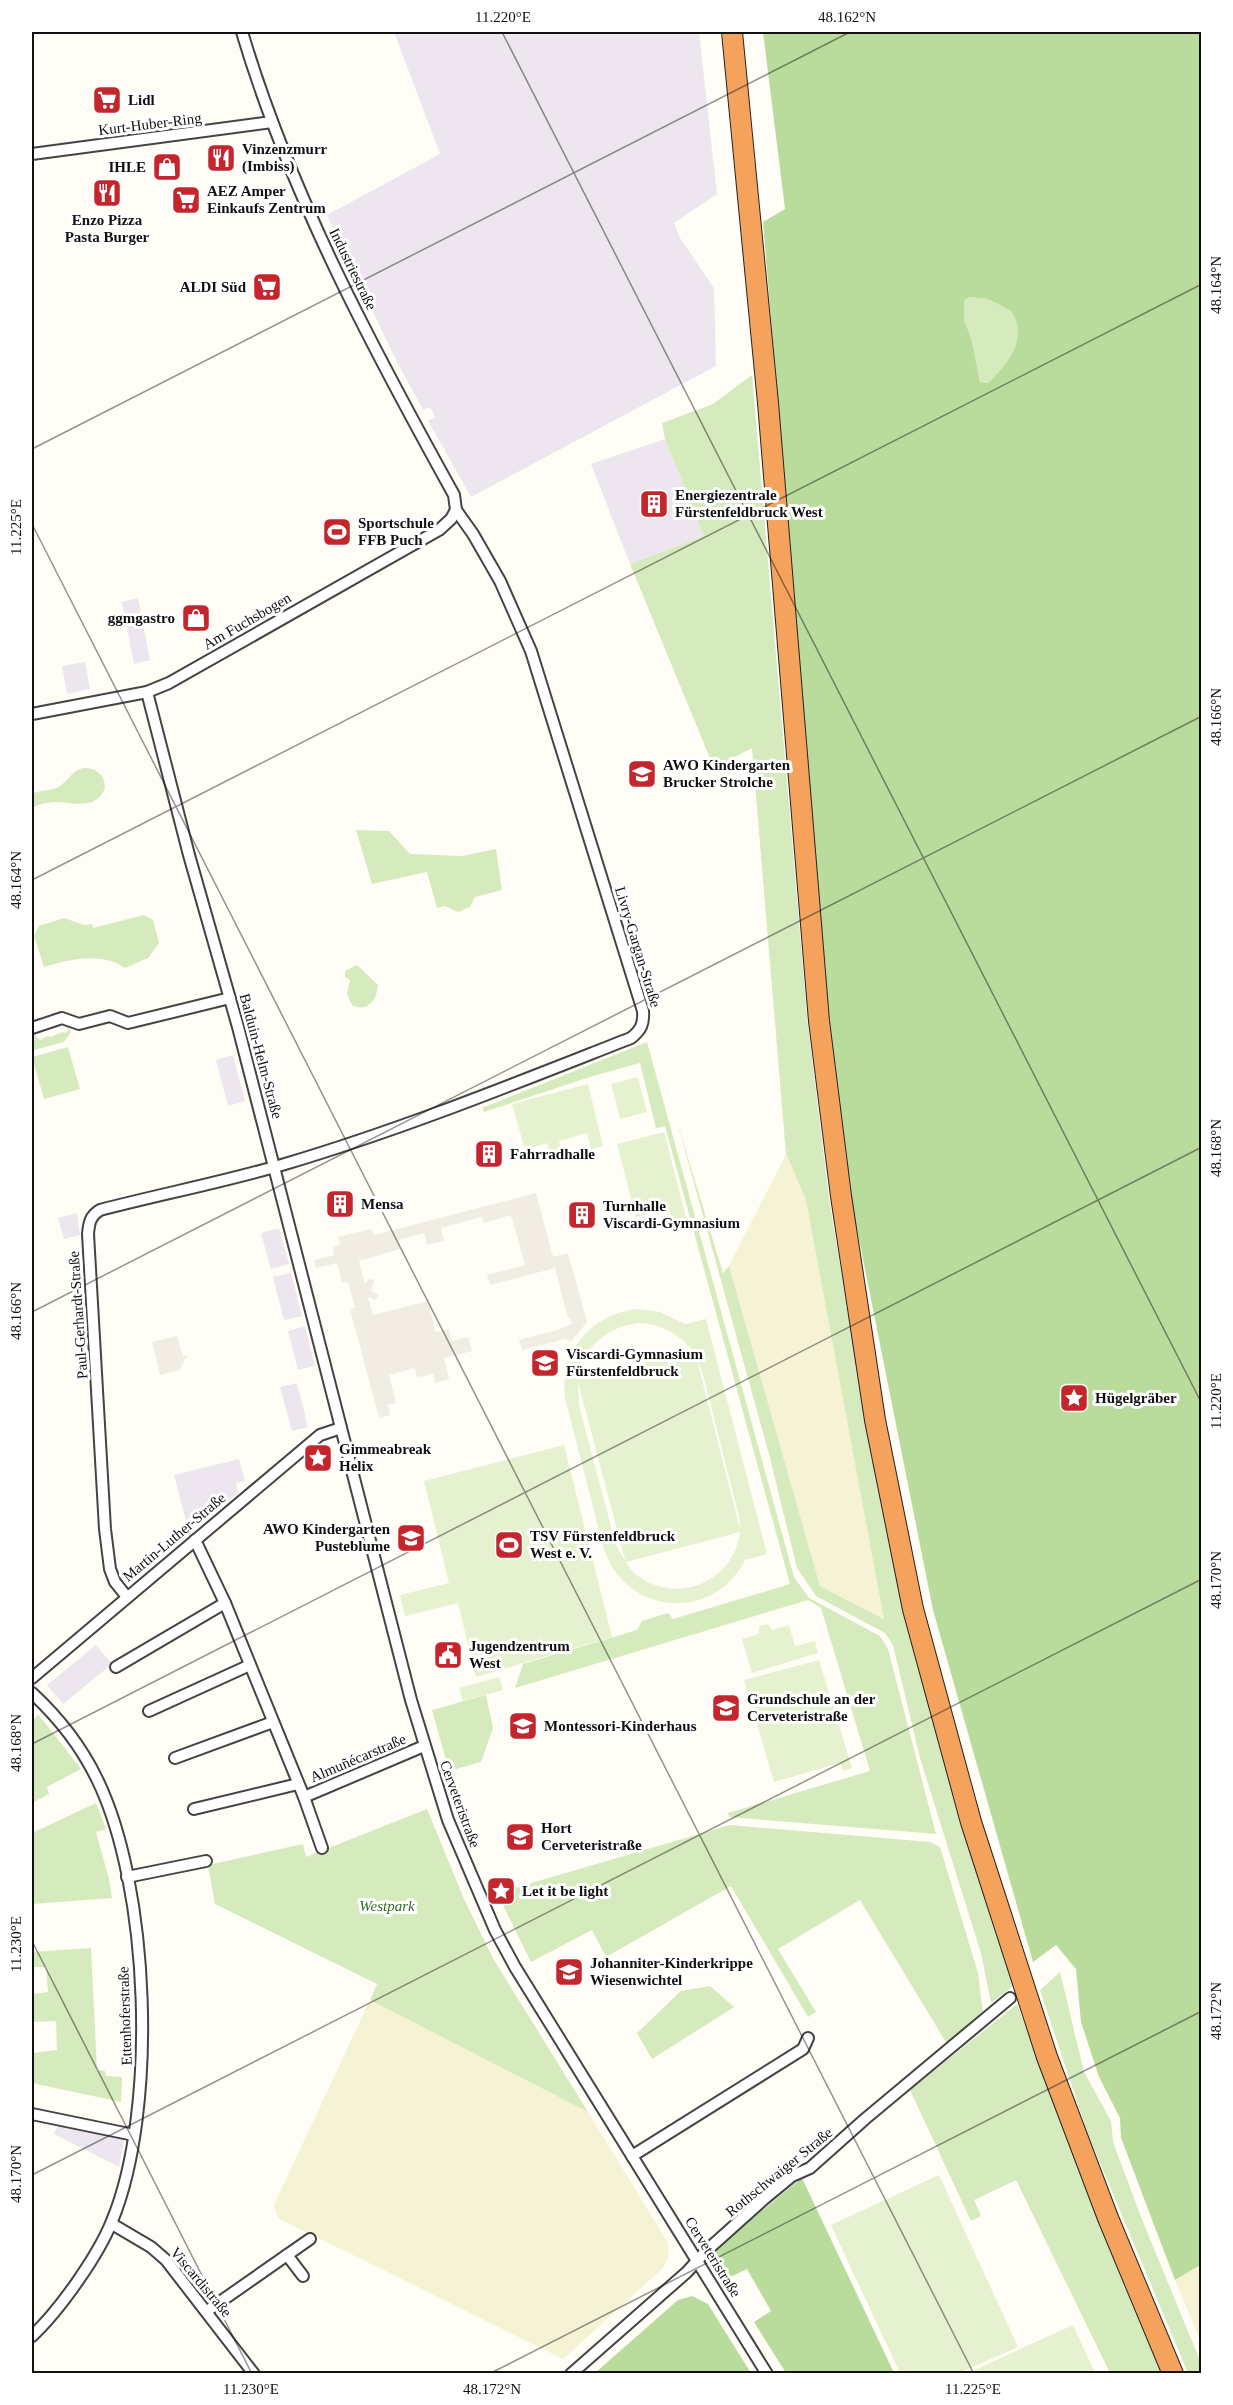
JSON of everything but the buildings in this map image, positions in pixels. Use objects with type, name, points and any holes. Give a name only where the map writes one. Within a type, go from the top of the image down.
[{"type":"highway","points":[[732,32],[770,427],[819,1021],[841,1196],[875,1420],[913,1609],[971,1822],[1047,2057],[1108,2218],[1173,2373]]},
{"type":"street","name":"Industriestraße","points":[[242,32],[272,122],[319,231],[382,362],[454,495],[456,510]]},
{"type":"street","name":"Kurt-Huber-Ring","points":[[32,154],[272,122]]},
{"type":"street","name":"Am Fuchsbogen","points":[[32,714],[147,693],[439,530],[456,510]]},
{"type":"street","name":"Livry-Gargan-Straße","points":[[274,1167],[438,1113],[631,1038],[640,1030],[643,1023],[643,1011],[531,651],[500,581],[473,534],[456,510]]},
{"type":"street","name":"Balduin-Helm-Straße","points":[[147,693],[189,855],[230,998],[341,1428]]},
{"type":"street","points":[[32,1028],[62,1018],[79,1024],[110,1016],[128,1023],[230,998]]},
{"type":"street","name":"Paul-Gerhardt-Straße","points":[[127,1597],[115,1582],[110,1569],[101,1491],[89,1222],[93,1214],[100,1210],[274,1167]]},
{"type":"street","name":"Martin-Luther-Straße","points":[[32,1678],[320,1435],[341,1428]]},
{"type":"street","name":"Cerveteristraße","points":[[341,1428],[397,1650],[424,1746],[448,1820],[495,1930],[547,2020],[767,2373]]},
{"type":"street","name":"Almuñécarstraße","points":[[195,1540],[225,1604],[304,1797],[322,1848]]},
{"type":"street","points":[[116,1666],[225,1604]]},
{"type":"street","points":[[149,1711],[250,1665]]},
{"type":"street","name":"Ettenhoferstraße","points":[[32,1693],[70,1734],[98,1781],[114,1824],[128,1877],[138,1950],[142,2012],[142,2072],[134,2135],[124,2186],[112,2224],[80,2276],[32,2336]]},
{"type":"street","points":[[175,1758],[273,1722]]},
{"type":"street","name":"Almuñécarstraße","points":[[304,1797],[424,1746]]},
{"type":"street","name":"Almuñécarstraße","points":[[194,1809],[298,1784]]},
{"type":"street","points":[[128,1877],[206,1861]]},
{"type":"street","name":"Rothschwaiger Straße","points":[[571,2373],[698,2261],[764,2199],[792,2176],[810,2168],[1010,1998]]},
{"type":"street","points":[[632,2156],[803,2049],[808,2038]]},
{"type":"street","points":[[32,2114],[134,2135]]},
{"type":"street","name":"Viscardistraße","points":[[112,2224],[151,2247],[166,2260],[254,2373]]},
{"type":"street","points":[[207,2311],[310,2239]]},
{"type":"street","points":[[287,2255],[303,2276]]},
{"type":"shaded area","points":[[394,32],[699,32],[717,194],[674,223],[680,238],[714,288],[716,366],[471,497],[428,421],[435,417],[430,407],[423,410],[394,356],[327,215],[440,154]]},
{"type":"shaded area","points":[[665,439],[704,536],[630,564],[591,464]]},
{"type":"shaded area","points":[[138,598],[150,660],[134,664],[122,602]]},
{"type":"shaded area","points":[[85,662],[90,689],[67,694],[62,666]]},
{"type":"shaded area","points":[[233,1055],[245,1101],[228,1106],[216,1060]]},
{"type":"shaded area","points":[[786,1154],[806,1200],[885,1619],[820,1586],[729,1266]]},
{"type":"shaded area","points":[[536,1193],[553,1257],[568,1253],[587,1322],[571,1342],[565,1339],[522,1350],[519,1340],[558,1330],[573,1323],[567,1315],[555,1268],[490,1285],[487,1275],[525,1265],[511,1215],[484,1223],[482,1217],[441,1228],[444,1241],[427,1245],[424,1233],[398,1240],[400,1249],[359,1261],[365,1284],[369,1279],[374,1280],[371,1291],[379,1295],[376,1300],[368,1297],[373,1315],[428,1301],[436,1332],[449,1329],[452,1341],[468,1337],[472,1351],[444,1358],[449,1379],[435,1383],[433,1374],[417,1378],[415,1368],[389,1375],[396,1403],[387,1405],[390,1415],[379,1418],[350,1309],[355,1308],[348,1282],[342,1283],[337,1263],[316,1268],[314,1260],[334,1255],[333,1247],[340,1245],[338,1237],[371,1229],[374,1235]]},
{"type":"shaded area","points":[[77,1213],[80,1235],[64,1239],[58,1218]]},
{"type":"shaded area","points":[[279,1228],[289,1264],[271,1269],[261,1233]]},
{"type":"shaded area","points":[[291,1273],[302,1316],[284,1320],[273,1277]]},
{"type":"shaded area","points":[[305,1326],[315,1366],[298,1370],[288,1331]]},
{"type":"shaded area","points":[[177,1336],[183,1356],[188,1355],[179,1370],[160,1375],[152,1342]]},
{"type":"shaded area","points":[[297,1383],[308,1427],[292,1431],[280,1387]]},
{"type":"shaded area","points":[[239,1459],[245,1481],[236,1483],[238,1492],[226,1503],[224,1497],[215,1499],[216,1504],[207,1506],[209,1516],[198,1526],[196,1518],[186,1521],[174,1475]]},
{"type":"shaded area","points":[[96,1645],[112,1664],[63,1704],[47,1685]]},
{"type":"shaded area","points":[[370,2000],[588,2112],[667,2241],[668,2259],[663,2268],[563,2359],[278,2218],[274,2205]]},
{"type":"shaded area","points":[[59,2123],[125,2136],[119,2167],[54,2134]]},
{"type":"shaded area","points":[[1201,2265],[1201,2342],[1175,2280]]},
{"type":"green space","points":[[763,32],[1201,32],[1202,2264],[1175,2280],[1121,2138],[1120,2118],[1099,2077],[1081,2022],[1076,1969],[1056,1945],[1033,1962],[933,1610],[850,1194],[829,1025],[763,222],[785,209]],"holes":[[[969,297],[988,299],[1011,311],[1018,331],[1017,341],[1009,359],[988,383],[980,382],[972,341],[964,319],[964,301]]]},
{"type":"green space","points":[[969,297],[988,299],[1011,311],[1016,321],[1018,331],[1014,350],[1003,368],[988,383],[980,382],[972,341],[964,319],[964,301]]},
{"type":"green space","points":[[752,375],[808,1026],[829,1198],[866,1424],[905,1616],[961,1826],[1013,1986],[991,2003],[981,1953],[920,1758],[893,1645],[885,1633],[816,1596],[797,1568],[770,1458],[678,1125],[723,1273],[729,1266],[820,1586],[884,1619],[806,1200],[786,1154],[752,748],[714,768],[630,564],[704,536],[665,439],[662,423],[713,404]]},
{"type":"green space","points":[[84,768],[96,771],[104,779],[105,788],[96,800],[83,804],[52,802],[32,807],[32,794],[57,788],[74,773]]},
{"type":"green space","points":[[356,830],[389,831],[410,854],[462,856],[496,849],[502,890],[475,897],[470,907],[458,912],[445,906],[437,908],[427,872],[372,884]]},
{"type":"green space","points":[[144,915],[153,920],[159,943],[148,958],[125,968],[116,963],[96,959],[75,960],[44,967],[34,936],[39,926],[64,918],[84,925],[92,924],[93,928]]},
{"type":"green space","points":[[357,965],[378,985],[376,996],[370,1004],[362,1007],[352,1005],[347,994],[350,980],[345,977],[345,971]]},
{"type":"green space","points":[[63,1024],[67,1025],[71,1032],[64,1042],[34,1050],[32,1044],[34,1035],[40,1040],[65,1033],[69,1030]]},
{"type":"green space","points":[[647,1042],[794,1577],[809,1598],[880,1636],[888,1649],[936,1834],[729,1817],[728,1813],[870,1771],[821,1608],[808,1600],[515,1688],[523,1664],[637,1630],[642,1621],[668,1613],[673,1619],[790,1584],[665,1126],[656,1128],[640,1063],[484,1112],[482,1108]]},
{"type":"green space","points":[[68,1047],[80,1089],[44,1099],[32,1057]]},
{"type":"green space","points":[[638,1077],[647,1112],[620,1119],[611,1084]]},
{"type":"green space","points":[[588,1084],[603,1146],[591,1149],[587,1133],[559,1141],[563,1156],[552,1160],[547,1143],[525,1150],[512,1104]]},
{"type":"green space","points":[[664,1132],[687,1221],[673,1224],[669,1209],[636,1217],[617,1144]]},
{"type":"green space","points":[[638,1309],[660,1312],[685,1324],[706,1319],[767,1554],[745,1560],[731,1581],[712,1595],[691,1602],[670,1603],[648,1598],[629,1586],[614,1569],[603,1546],[565,1398],[567,1365],[573,1351],[593,1327],[621,1312]],"holes":[[[638,1323],[662,1328],[675,1334],[692,1350],[578,1380],[585,1358],[598,1341],[606,1334]],[[696,1356],[704,1378],[739,1517],[740,1529]],[[578,1382],[625,1561],[616,1545],[579,1406]],[[740,1532],[736,1547],[720,1572],[695,1586],[680,1589],[665,1588],[650,1583],[630,1569],[626,1562]]]},
{"type":"green space","name":"TSV Fürstenfeldbruck West e. V.","points":[[564,1445],[612,1637],[476,1677],[458,1603],[405,1616],[400,1595],[449,1583],[424,1481]]},
{"type":"green space","points":[[768,1624],[772,1630],[789,1625],[795,1646],[815,1641],[818,1653],[752,1673],[742,1639],[759,1634],[759,1626]]},
{"type":"green space","points":[[819,1660],[852,1768],[843,1771],[840,1763],[774,1782],[744,1680]]},
{"type":"green space","points":[[499,1677],[503,1690],[463,1701],[459,1688]]},
{"type":"green space","points":[[486,1695],[493,1728],[481,1762],[449,1771],[432,1710]]},
{"type":"green space","points":[[38,1714],[81,1769],[47,1787],[49,1794],[32,1803],[32,1723]]},
{"type":"green space","points":[[96,1803],[106,1829],[96,1832],[112,1898],[32,1904],[32,1833]]},
{"type":"green space","name":"Westpark","points":[[427,1809],[464,1899],[494,1960],[588,2112],[370,2000],[377,1984],[215,1904],[208,1865],[303,1844],[306,1857]]},
{"type":"green space","points":[[730,1825],[930,1842],[940,1847],[978,1973],[983,2014],[947,2044],[860,1900],[778,1949],[816,2012],[808,2017],[731,1886],[606,1957],[592,1930],[531,1962],[497,1893]]},
{"type":"green space","points":[[91,1948],[97,2070],[105,2071],[106,2076],[122,2077],[121,2102],[32,2083],[32,2053],[57,2050],[56,2021],[32,2022],[32,1994],[48,1992],[46,1967],[32,1967],[32,1952]]},
{"type":"green space","points":[[1060,1972],[1084,2072],[1111,2121],[1113,2142],[1201,2363],[1201,2373],[1188,2373],[1088,2134],[1040,1990]]},
{"type":"green space","points":[[710,1986],[734,2007],[652,2059],[637,2033],[681,1991]]},
{"type":"green space","points":[[1017,2004],[1101,2224],[1163,2373],[1110,2373],[1016,2180],[974,2200],[981,2216],[971,2221],[910,2090]]},
{"type":"green space","points":[[939,2175],[1018,2347],[959,2373],[900,2373],[831,2225]]},
{"type":"green space","points":[[802,2178],[894,2373],[786,2373],[754,2322],[771,2311],[747,2269],[726,2279],[710,2253]]},
{"type":"green space","points":[[692,2296],[708,2304],[751,2373],[595,2373],[678,2300]]},
{"type":"green space","points":[[1073,2325],[1095,2373],[968,2373]]},
{"type":"place","name":"Lidl","points":[[107,100]]},
{"type":"place","name":"Vinzenzmurr (Imbiss)","points":[[221,158]]},
{"type":"place","name":"IHLE","points":[[167,167]]},
{"type":"place","name":"Enzo Pizza Pasta Burger","points":[[107,193]]},
{"type":"place","name":"AEZ Amper Einkaufs Zentrum","points":[[186,200]]},
{"type":"place","name":"ALDI Süd","points":[[267,287]]},
{"type":"place","name":"Energiezentrale Fürstenfeldbruck West","points":[[654,504]]},
{"type":"place","name":"Sportschule FFB Puch","points":[[337,532]]},
{"type":"place","name":"ggmgastro","points":[[196,618]]},
{"type":"place","name":"AWO Kindergarten Brucker Strolche","points":[[642,774]]},
{"type":"place","name":"Fahrradhalle","points":[[489,1154]]},
{"type":"place","name":"Mensa","points":[[340,1204]]},
{"type":"place","name":"Turnhalle Viscardi-Gymnasium","points":[[582,1215]]},
{"type":"place","name":"Viscardi-Gymnasium Fürstenfeldbruck","points":[[545,1363]]},
{"type":"place","name":"Hügelgräber","points":[[1074,1398]]},
{"type":"place","name":"Gimmeabreak Helix","points":[[318,1458]]},
{"type":"place","name":"AWO Kindergarten Pusteblume","points":[[411,1538]]},
{"type":"place","name":"TSV Fürstenfeldbruck West e. V.","points":[[509,1545]]},
{"type":"place","name":"Jugendzentrum West","points":[[448,1655]]},
{"type":"place","name":"Grundschule an der Cerveteristraße","points":[[726,1708]]},
{"type":"place","name":"Montessori-Kinderhaus","points":[[523,1726]]},
{"type":"place","name":"Hort Cerveteristraße","points":[[520,1837]]},
{"type":"place","name":"Let it be light","points":[[501,1891]]},
{"type":"place","name":"Johanniter-Kinderkrippe Wiesenwichtel","points":[[569,1972]]}]
